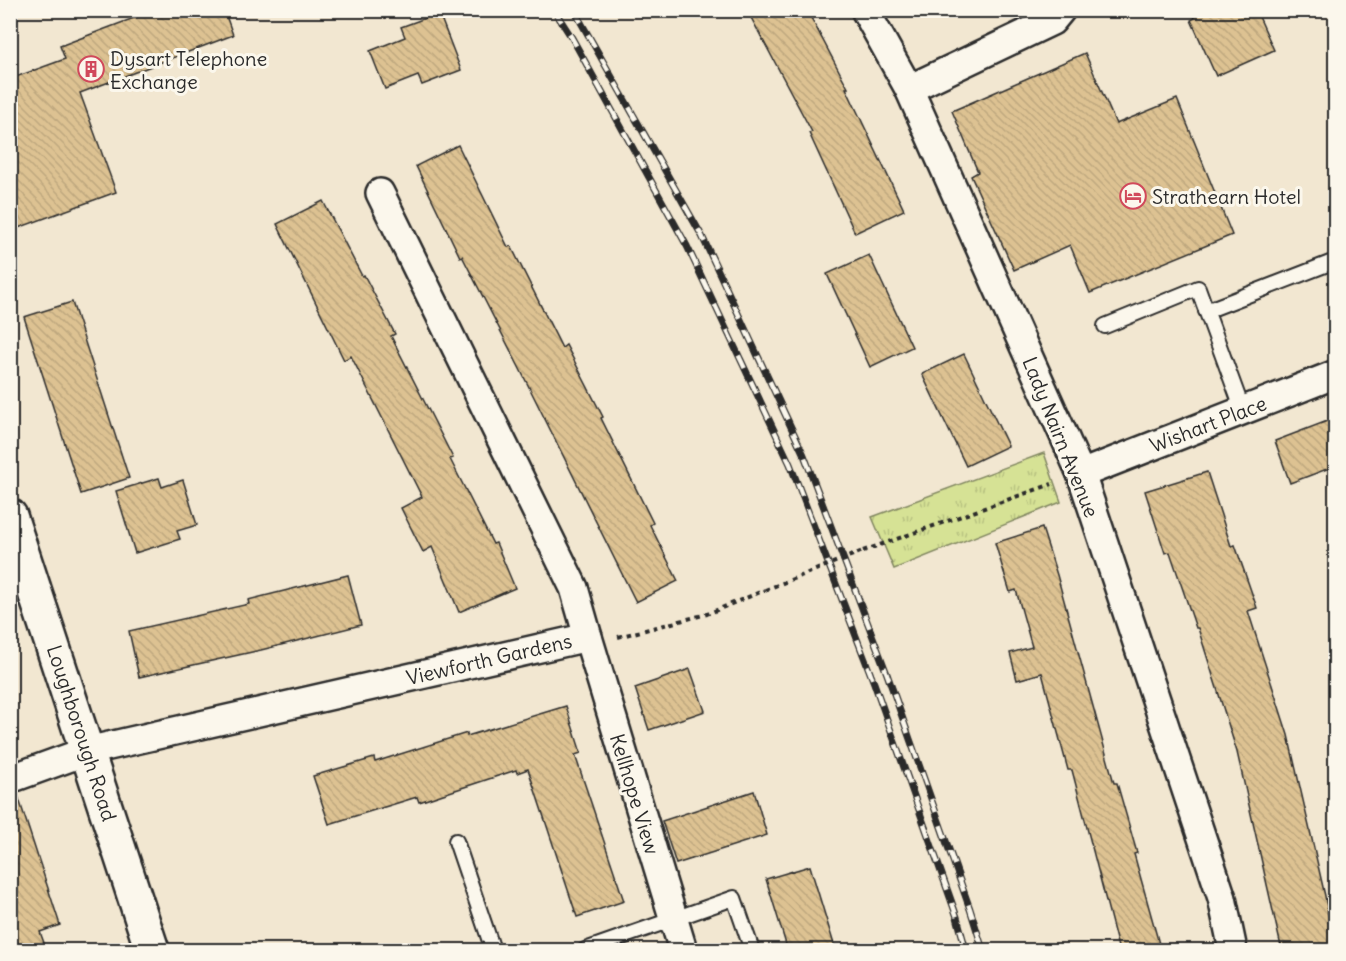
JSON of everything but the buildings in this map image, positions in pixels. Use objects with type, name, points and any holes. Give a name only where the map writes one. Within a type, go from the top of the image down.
[{"type":"street","name":"Lady Nairn Avenue","points":[[865,10],[909,89],[1081,474],[1222,898],[1233,951]]},
{"type":"street","points":[[909,89],[1052,21],[1061,10]]},
{"type":"street","name":"Viewforth Gardens","points":[[10,779],[87,751],[588,637],[574,588],[380,193]]},
{"type":"street","name":"Wishart Place","points":[[1081,474],[1335,374]]},
{"type":"street","name":"Loughborough Road","points":[[10,516],[152,951]]},
{"type":"street","name":"Kellhope View","points":[[588,637],[683,951]]},
{"type":"lane","points":[[1206,311],[1330,263]]},
{"type":"lane","points":[[1105,326],[1198,288],[1242,411]]},
{"type":"lane","points":[[456,841],[493,951]]},
{"type":"lane","points":[[585,951],[734,898],[752,951]]},
{"type":"path","points":[[588,637],[607,640],[696,617],[863,550],[1081,474]]},
{"type":"green space","points":[[1044,453],[1061,502],[894,569],[872,517]]},
{"type":"railway","points":[[554,10],[572,38],[687,246],[790,464],[874,683],[957,917],[966,950]]},
{"type":"railway","points":[[574,10],[702,236],[804,455],[887,674],[983,950]]},
{"type":"place","name":"Dysart Telephone Exchange","points":[[91,69]]},
{"type":"place","name":"Strathearn Hotel","points":[[1133,196]]}]
